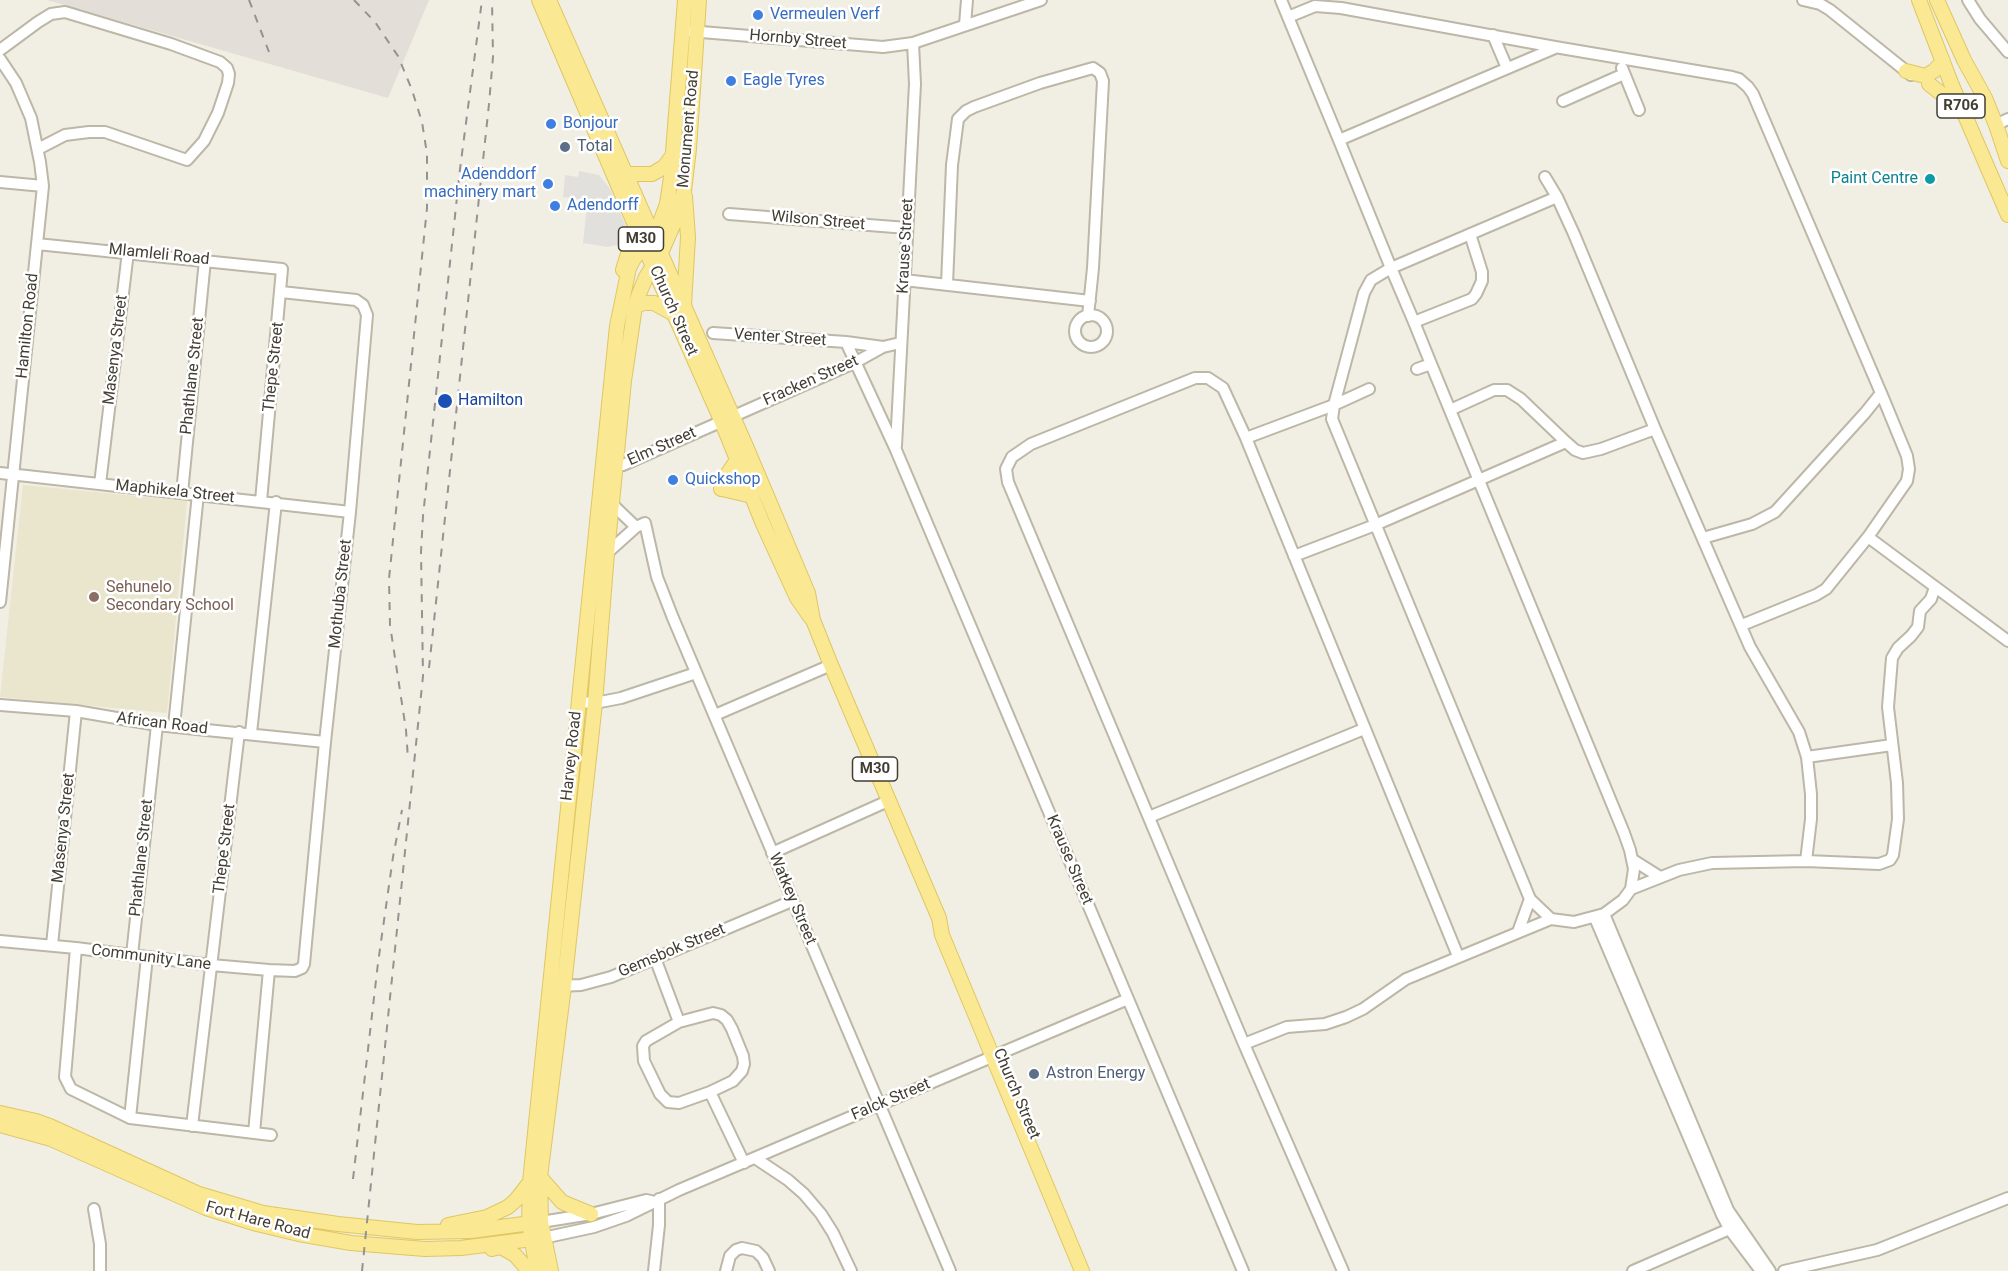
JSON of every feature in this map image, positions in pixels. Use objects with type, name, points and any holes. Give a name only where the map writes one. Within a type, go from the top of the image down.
[{"type":"main road","name":"Church Street","points":[[539,0],[636,227],[648,240]]},
{"type":"main road","name":"Church Street","points":[[549,0],[626,174],[648,240],[808,593],[813,620],[939,918],[942,935],[1090,1271]]},
{"type":"main road","name":"Monument Road","points":[[657,260],[675,221],[684,191],[689,149],[689,31],[685,0]]},
{"type":"main road","name":"Monument Road","points":[[648,240],[667,204],[689,31],[699,0]]},
{"type":"main road","name":"R706","points":[[1919,0],[1951,83],[2008,215]]},
{"type":"main road","points":[[1939,4],[1959,62],[1957,73],[1951,83]]},
{"type":"main road","name":"R706","points":[[1939,4],[1964,60],[1985,98],[2002,122],[2008,161]]},
{"type":"main road","points":[[1906,71],[1925,76],[1934,71],[1943,61]]},
{"type":"main road","points":[[1951,83],[1957,81],[1966,83],[1985,98]]},
{"type":"main road","points":[[1929,84],[1963,110]]},
{"type":"main road","points":[[1970,128],[1985,129],[2002,122]]},
{"type":"main road","points":[[1985,164],[1983,139],[2002,122]]},
{"type":"main road","points":[[626,174],[646,175],[658,171],[673,154]]},
{"type":"main road","points":[[635,306],[654,303],[680,312],[688,237],[684,191]]},
{"type":"main road","points":[[616,326],[623,267],[636,227]]},
{"type":"main road","name":"Harvey Road","points":[[537,1271],[535,1179],[549,986],[578,702],[609,463],[617,381],[616,326],[627,274],[633,260],[648,240]]},
{"type":"main road","name":"Harvey Road","points":[[617,381],[640,289],[657,260]]},
{"type":"main road","name":"Church Street","points":[[727,418],[737,460],[752,496],[797,598],[813,620]]},
{"type":"main road","points":[[737,460],[726,476],[722,489],[752,496]]},
{"type":"main road","name":"Harvey Road","points":[[535,1179],[564,986],[596,703],[612,504],[609,463]]},
{"type":"main road","name":"Church Street","points":[[995,1056],[1083,1271]]},
{"type":"main road","name":"Fort Hare Road","points":[[0,1113],[50,1126],[151,1174],[220,1202],[283,1216],[407,1231],[471,1231],[535,1222]]},
{"type":"main road","name":"Fort Hare Road","points":[[0,1125],[51,1139],[181,1198],[248,1222],[299,1234],[351,1243],[424,1249],[461,1248],[537,1239]]},
{"type":"main road","points":[[407,1231],[487,1217],[508,1207],[535,1179],[562,1202],[591,1214]]},
{"type":"main road","name":"Harvey Road","points":[[537,1239],[551,1271]]},
{"type":"main road","points":[[424,1249],[460,1253],[501,1247],[515,1255],[529,1271]]},
{"type":"street","points":[[965,25],[967,0]]},
{"type":"street","name":"Hornby Street","points":[[689,31],[883,47],[913,43],[1041,0]]},
{"type":"street","points":[[1281,0],[1624,833],[1633,860],[1631,890]]},
{"type":"street","points":[[1803,0],[1820,4],[1830,10],[1914,77],[1929,84],[1951,83]]},
{"type":"street","points":[[1968,0],[1980,19],[2008,52]]},
{"type":"street","points":[[1288,17],[1307,8],[1323,6],[1732,77],[1739,79],[1748,87],[1881,393],[1907,456],[1910,470],[1907,481],[1868,537],[1826,589],[1742,625]]},
{"type":"street","points":[[0,50],[51,14],[65,12],[171,44],[220,62],[227,68],[229,74],[218,113],[204,141],[187,159],[105,132],[65,135],[38,148]]},
{"type":"street","points":[[1493,35],[1507,68]]},
{"type":"street","name":"Krause Street","points":[[896,450],[915,84],[913,43]]},
{"type":"street","points":[[1339,141],[1555,48]]},
{"type":"street","name":"Hamilton Road","points":[[0,58],[24,99],[38,148],[43,186],[0,602]]},
{"type":"street","points":[[1619,58],[1639,110]]},
{"type":"street","points":[[947,285],[952,165],[958,119],[974,107],[1040,83],[1093,68],[1098,70],[1103,81],[1088,316]]},
{"type":"street","points":[[1563,101],[1624,74]]},
{"type":"street","points":[[1545,177],[1557,197],[1750,647],[1799,732],[1807,757],[1811,794],[1811,819],[1806,861]]},
{"type":"street","points":[[0,182],[43,186]]},
{"type":"street","points":[[1551,919],[1530,899],[1333,426],[1334,405],[1364,293],[1371,280],[1391,268],[1557,197]]},
{"type":"street","name":"Wilson Street","points":[[729,214],[906,228]]},
{"type":"street","points":[[1414,322],[1472,299],[1476,294],[1482,281],[1482,272],[1470,234]]},
{"type":"street","name":"Mlamleli Road","points":[[37,243],[282,268]]},
{"type":"street","name":"Masenya Street","points":[[100,484],[128,252]]},
{"type":"street","name":"Phathlane Street","points":[[182,493],[205,260]]},
{"type":"street","name":"Thepe Street","points":[[261,501],[282,268]]},
{"type":"street","points":[[904,280],[1090,302]]},
{"type":"street","name":"Mothuba Street","points":[[281,292],[356,300],[367,311],[350,512],[325,742],[305,960],[302,968]]},
{"type":"street","name":"Venter Street","points":[[713,333],[846,342],[883,347]]},
{"type":"street","name":"Krause Street","points":[[846,342],[896,450],[1243,1271]]},
{"type":"street","name":"Fracken Street","points":[[727,418],[856,362],[883,347],[900,343]]},
{"type":"street","points":[[1417,369],[1431,364]]},
{"type":"street","points":[[1342,1271],[1008,482],[1006,469],[1012,457],[1031,444],[1202,377],[1209,378],[1223,388],[1246,438],[1458,956]]},
{"type":"street","points":[[1246,438],[1334,405],[1369,389]]},
{"type":"street","points":[[1450,410],[1494,390],[1507,390],[1521,399],[1575,450],[1583,453],[1655,429]]},
{"type":"street","points":[[1703,538],[1752,524],[1775,512],[1881,393]]},
{"type":"street","name":"Elm Street","points":[[609,463],[623,465],[727,418]]},
{"type":"street","points":[[1294,556],[1375,525],[1566,442]]},
{"type":"street","name":"Maphikela Street","points":[[0,473],[350,512]]},
{"type":"street","points":[[174,726],[198,494]]},
{"type":"street","points":[[251,733],[276,502]]},
{"type":"street","points":[[607,553],[640,525],[612,504]]},
{"type":"street","name":"Watkey Street","points":[[640,525],[657,576],[696,673],[950,1271]]},
{"type":"street","points":[[1868,537],[2008,641]]},
{"type":"street","points":[[1244,1044],[1287,1027],[1325,1024],[1346,1017],[1363,1009],[1406,979],[1551,919],[1574,922],[1600,916],[1623,900],[1631,890],[1679,870],[1712,863],[1806,861],[1879,864],[1890,860],[1893,855],[1898,819],[1897,783],[1888,707],[1892,658],[1898,648],[1918,627],[1920,611],[1931,599],[1935,587]]},
{"type":"street","points":[[715,715],[831,665]]},
{"type":"street","points":[[578,702],[596,703],[621,698],[696,673]]},
{"type":"street","name":"African Road","points":[[0,705],[76,711],[157,725],[325,742]]},
{"type":"street","name":"Masenya Street","points":[[52,945],[76,711]]},
{"type":"street","name":"Phathlane Street","points":[[132,956],[157,725]]},
{"type":"street","points":[[1149,817],[1364,729]]},
{"type":"street","name":"Thepe Street","points":[[192,1126],[239,732]]},
{"type":"street","points":[[1807,757],[1892,745]]},
{"type":"street","points":[[772,853],[888,801]]},
{"type":"street","points":[[1633,860],[1660,877]]},
{"type":"street","points":[[1518,932],[1530,899]]},
{"type":"street","name":"Gemsbok Street","points":[[549,986],[580,985],[603,979],[792,901]]},
{"type":"street","points":[[1600,916],[1710,1190],[1761,1271]]},
{"type":"street","name":"Community Lane","points":[[0,941],[52,945],[211,965],[295,971],[302,968]]},
{"type":"street","points":[[76,948],[65,1077],[70,1089],[130,1118],[271,1135]]},
{"type":"street","points":[[130,1118],[147,957]]},
{"type":"street","points":[[656,958],[679,1022]]},
{"type":"street","points":[[254,1133],[269,970]]},
{"type":"street","name":"Falck Street","points":[[537,1239],[611,1222],[1128,999]]},
{"type":"street","points":[[713,1013],[721,1015],[732,1029],[744,1064],[742,1071],[733,1081],[679,1103],[668,1102],[660,1094],[644,1061],[643,1046],[646,1041],[679,1022],[713,1013]]},
{"type":"street","points":[[710,1092],[744,1163]]},
{"type":"street","points":[[755,1158],[788,1180],[821,1214],[851,1271]]},
{"type":"street","points":[[1784,1271],[1877,1250],[2008,1198]]},
{"type":"street","name":"Falck Street","points":[[535,1222],[591,1214],[646,1200],[656,1201]]},
{"type":"street","points":[[654,1271],[659,1225],[656,1201]]},
{"type":"street","points":[[94,1209],[100,1244],[100,1271]]},
{"type":"street","points":[[1632,1271],[1734,1228]]},
{"type":"street","points":[[1734,1228],[1770,1271]]},
{"type":"street","points":[[726,1271],[730,1256],[742,1248],[756,1251],[763,1258],[769,1271]]},
{"type":"shaded area","points":[[47,0],[429,0],[388,98]]},
{"type":"shaded area","points":[[579,171],[599,175],[610,189],[625,224],[623,238],[617,245],[608,247],[583,243],[587,206],[578,205],[578,199],[563,197],[565,175],[578,177]]},
{"type":"shaded area","name":"Sehunelo Secondary School","points":[[23,485],[187,501],[167,713],[0,697]]},
{"type":"railway","points":[[249,0],[269,52]]},
{"type":"railway","points":[[354,0],[375,22],[398,56],[422,122],[427,154],[427,208],[389,579],[390,625],[406,730],[408,759]]},
{"type":"railway","points":[[362,1271],[423,676],[421,552],[423,516],[460,169],[482,0]]},
{"type":"railway","points":[[429,668],[489,104],[493,57],[492,0]]},
{"type":"railway","points":[[353,1179],[378,963],[402,810]]},
{"type":"place","name":"Vermeulen Verf","points":[[758,15]]},
{"type":"place","name":"Eagle Tyres","points":[[731,81]]},
{"type":"place","name":"Bonjour","points":[[551,124]]},
{"type":"place","name":"Total","points":[[565,147]]},
{"type":"place","name":"Paint Centre","points":[[1930,179]]},
{"type":"place","name":"Adenddorf machinery mart","points":[[548,184]]},
{"type":"place","name":"Adendorff","points":[[555,206]]},
{"type":"place","name":"Hamilton","points":[[445,401]]},
{"type":"place","name":"Quickshop","points":[[673,480]]},
{"type":"place","name":"Sehunelo Secondary School","points":[[94,597]]},
{"type":"place","name":"Astron Energy","points":[[1034,1074]]}]
